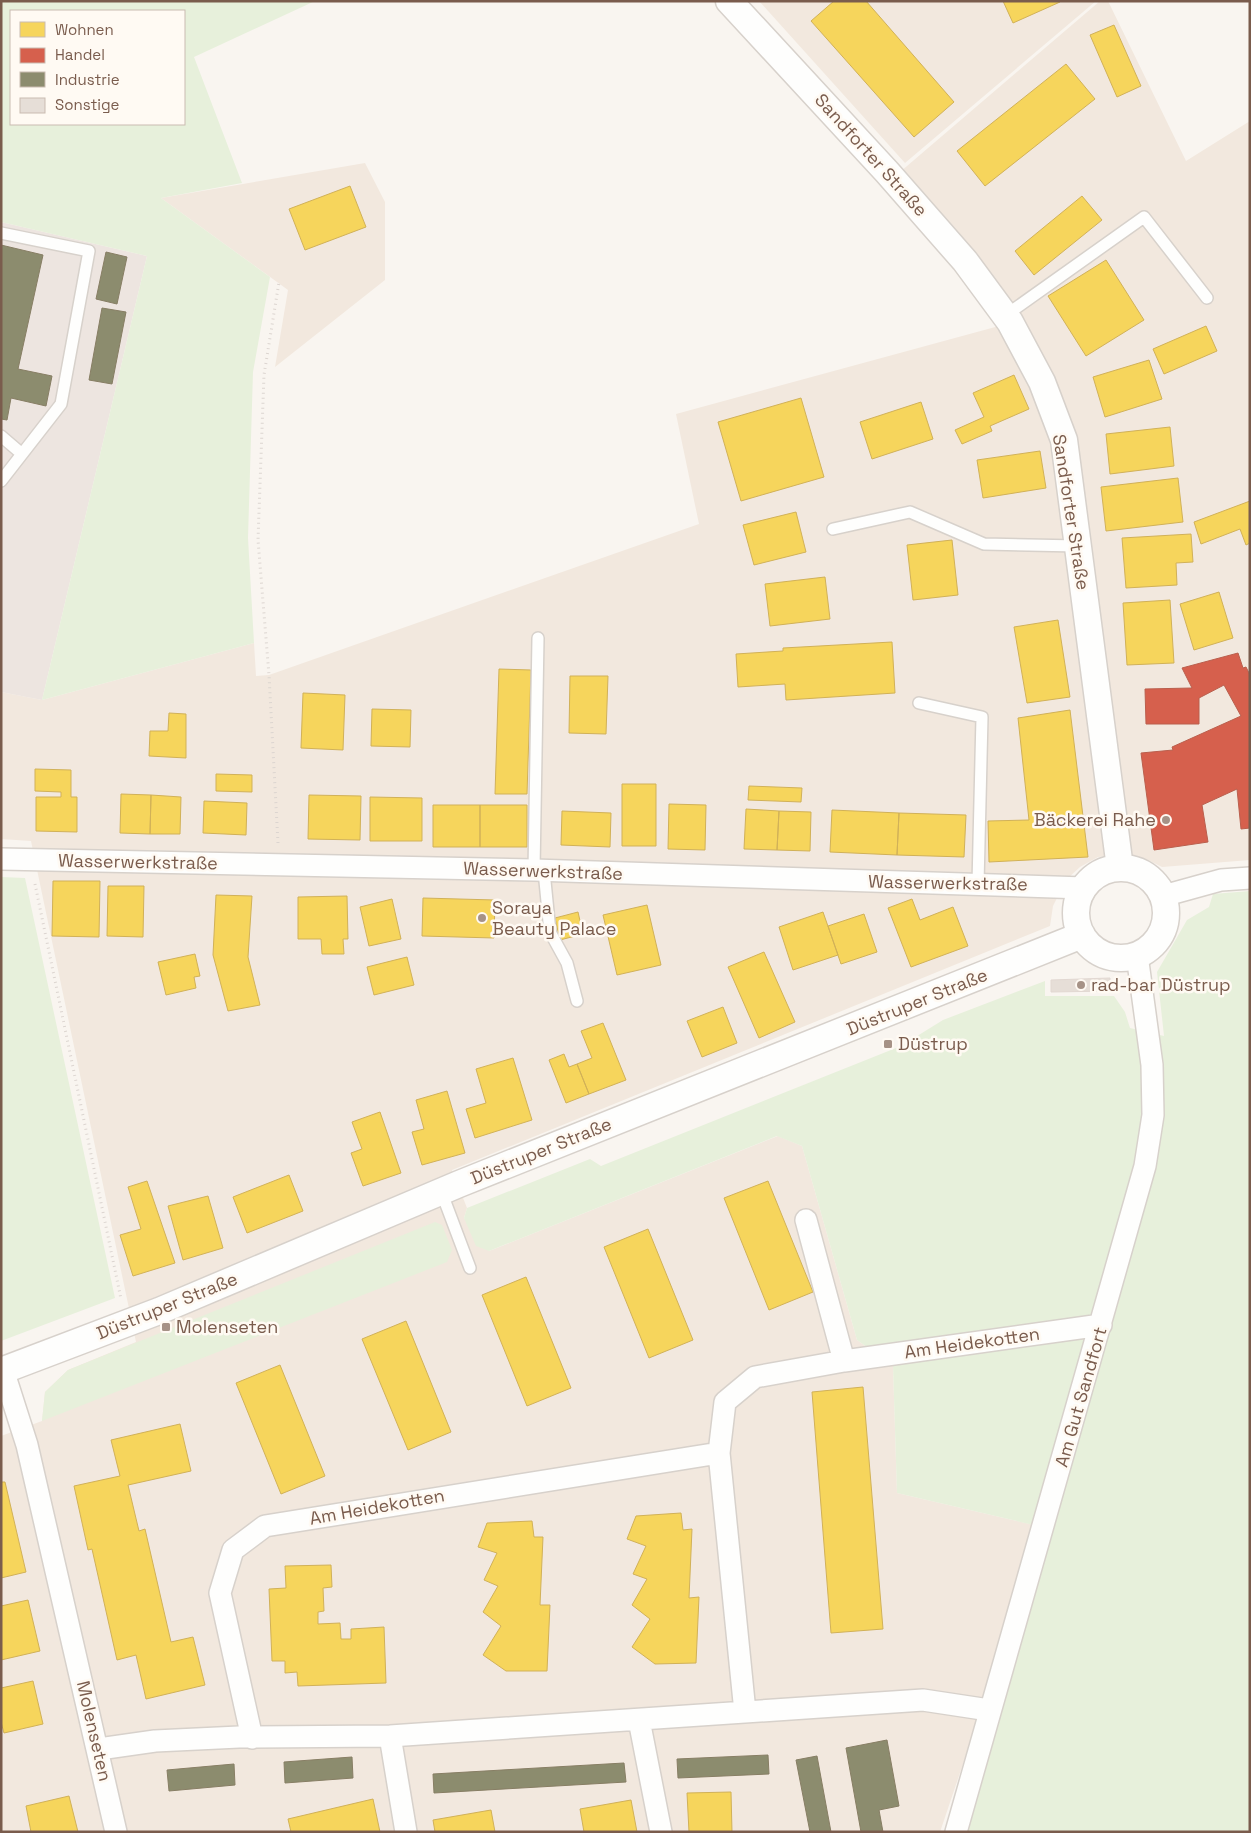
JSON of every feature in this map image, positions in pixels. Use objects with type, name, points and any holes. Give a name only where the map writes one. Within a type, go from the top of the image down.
[{"type":"street","name":"Sandforter Straße","points":[[729,1],[887,172],[965,261],[1006,315],[1042,382],[1064,440],[1120,868]]},
{"type":"street","name":"Wasserwerkstraße","points":[[1,859],[279,864],[1084,888]]},
{"type":"street","points":[[1120,868],[1146,875],[1156,884],[1163,896],[1166,910],[1162,931],[1149,948],[1136,955],[1112,957],[1100,952],[1082,935],[1076,911],[1084,888],[1094,877],[1106,870],[1120,868]]},
{"type":"street","points":[[1163,896],[1221,880],[1250,878]]},
{"type":"street","name":"Düstruper Straße","points":[[2,1371],[126,1324],[441,1191],[1082,935]]},
{"type":"street","name":"Am Gut Sandfort","points":[[956,1832],[989,1710],[1101,1325],[1144,1166],[1153,1115],[1152,1065],[1136,955]]},
{"type":"street","points":[[806,1220],[844,1361]]},
{"type":"street","name":"Am Heidekotten","points":[[745,1712],[719,1453],[725,1402],[755,1377],[844,1361],[1101,1325]]},
{"type":"street","name":"Molenseten","points":[[2,1371],[27,1445],[99,1750],[116,1832]]},
{"type":"street","name":"Am Heidekotten","points":[[252,1738],[220,1593],[233,1550],[265,1526],[719,1453]]},
{"type":"street","points":[[99,1750],[155,1741],[390,1736],[923,1700],[989,1710]]},
{"type":"street","points":[[639,1720],[661,1832]]},
{"type":"street","points":[[390,1736],[406,1832]]},
{"type":"lane","points":[[1006,315],[1144,217],[1207,298]]},
{"type":"lane","points":[[1,233],[90,251],[61,404],[1,481]]},
{"type":"lane","points":[[1,436],[22,454]]},
{"type":"lane","points":[[833,529],[910,512],[984,544],[1078,546]]},
{"type":"lane","points":[[538,638],[539,871],[550,932],[566,963],[577,1001]]},
{"type":"lane","points":[[919,703],[982,717],[978,884]]},
{"type":"lane","points":[[441,1191],[470,1268]]},
{"type":"path","points":[[279,282],[264,375],[258,540],[269,675],[279,864]]},
{"type":"path","points":[[30,860],[126,1324]]},
{"type":"shaded area","points":[[759,1],[1096,1],[905,163]]},
{"type":"shaded area","points":[[1100,1],[1108,1],[1186,161],[1250,121],[1250,860],[1162,867],[1146,859],[1124,854],[1098,857],[1080,867],[1066,880],[1053,906],[1050,926],[452,1170],[467,1208],[464,1218],[489,1251],[778,1136],[802,1146],[857,1340],[893,1366],[897,1493],[1043,1527],[940,1832],[1,1832],[1,1436],[42,1421],[45,1392],[68,1370],[136,1342],[31,841],[1,839],[1,692],[42,700],[254,643],[256,676],[269,675],[699,524],[676,414],[1010,323],[893,178]]},
{"type":"shaded area","points":[[365,163],[385,202],[385,280],[275,367],[288,290],[161,198]]},
{"type":"shaded area","points":[[1,222],[147,256],[42,700],[1,692]]},
{"type":"green space","points":[[1,1],[315,1],[194,57],[242,183],[161,198],[270,277],[253,372],[248,538],[254,643],[42,700],[147,256],[1,222]]},
{"type":"green space","points":[[1,877],[25,878],[115,1298],[1,1341]]},
{"type":"green space","points":[[1250,891],[1250,1832],[954,1832],[1042,1527],[897,1493],[893,1366],[857,1340],[802,1146],[777,1136],[489,1251],[476,1246],[464,1218],[467,1208],[590,1159],[601,1166],[901,1046],[943,1020],[1045,981],[1045,996],[1114,996],[1125,1012],[1130,1028],[1164,1036],[1157,972],[1187,920],[1209,907],[1213,894]]},
{"type":"green space","points":[[435,1222],[442,1225],[452,1250],[447,1262],[42,1421],[45,1392],[68,1370]]},
{"type":"building: Wohnen","points":[[834,1],[866,1],[954,102],[914,137],[811,21]]},
{"type":"building: Wohnen","points":[[1003,1],[1059,1],[1060,2],[1013,23]]},
{"type":"building: Wohnen","points":[[1114,25],[1141,86],[1117,97],[1090,35]]},
{"type":"building: Wohnen","points":[[1066,64],[1095,99],[985,186],[957,151]]},
{"type":"building: Wohnen","points":[[350,186],[366,227],[305,250],[289,209]]},
{"type":"building: Wohnen","points":[[1082,196],[1102,220],[1034,275],[1015,251]]},
{"type":"building: Wohnen","points":[[1106,260],[1144,320],[1086,356],[1048,296]]},
{"type":"building: Wohnen","points":[[1206,326],[1217,351],[1164,374],[1153,349]]},
{"type":"building: Wohnen","points":[[1149,360],[1162,399],[1105,417],[1093,377]]},
{"type":"building: Wohnen","points":[[1014,375],[1029,409],[990,426],[992,431],[962,444],[955,430],[984,417],[973,393]]},
{"type":"building: Wohnen","points":[[801,398],[824,477],[741,501],[718,422]]},
{"type":"building: Wohnen","points":[[921,402],[933,439],[872,459],[860,422]]},
{"type":"building: Wohnen","points":[[1170,427],[1174,466],[1110,474],[1106,434]]},
{"type":"building: Wohnen","points":[[1040,451],[1046,488],[983,498],[977,460]]},
{"type":"building: Wohnen","points":[[1178,478],[1183,522],[1106,531],[1101,487]]},
{"type":"building: Wohnen","points":[[1250,501],[1250,543],[1246,545],[1240,529],[1201,544],[1194,522]]},
{"type":"building: Wohnen","points":[[796,512],[806,552],[754,565],[743,525]]},
{"type":"building: Wohnen","points":[[1191,534],[1193,562],[1176,563],[1177,585],[1126,588],[1122,538]]},
{"type":"building: Wohnen","points":[[952,540],[958,595],[913,600],[907,545]]},
{"type":"building: Wohnen","points":[[825,577],[830,619],[770,626],[765,584]]},
{"type":"building: Wohnen","points":[[1219,592],[1233,638],[1194,650],[1180,604]]},
{"type":"building: Wohnen","points":[[1170,600],[1174,663],[1127,665],[1123,603]]},
{"type":"building: Wohnen","points":[[1058,620],[1070,697],[1027,703],[1014,627]]},
{"type":"building: Wohnen","points":[[892,642],[895,693],[786,700],[785,684],[738,687],[736,654],[783,651],[783,648]]},
{"type":"building: Wohnen","points":[[499,669],[531,670],[527,794],[495,794]]},
{"type":"building: Wohnen","points":[[570,676],[608,676],[606,734],[569,733]]},
{"type":"building: Wohnen","points":[[303,693],[345,695],[343,750],[301,748]]},
{"type":"building: Wohnen","points":[[372,709],[411,710],[410,747],[371,746]]},
{"type":"building: Wohnen","points":[[1070,710],[1088,857],[989,862],[988,821],[1029,820],[1018,718]]},
{"type":"building: Wohnen","points":[[169,713],[186,714],[186,758],[149,756],[150,731],[168,731]]},
{"type":"building: Wohnen","points":[[35,769],[71,770],[71,797],[77,797],[77,832],[36,831],[36,797],[61,797],[61,792],[35,791]]},
{"type":"building: Wohnen","points":[[216,774],[252,775],[252,792],[216,791]]},
{"type":"building: Wohnen","points":[[622,784],[656,784],[656,846],[622,846]]},
{"type":"building: Wohnen","points":[[749,786],[802,788],[801,802],[748,800]]},
{"type":"building: Wohnen","points":[[121,794],[151,795],[150,834],[120,833]]},
{"type":"building: Wohnen","points":[[151,795],[181,797],[180,834],[150,834]]},
{"type":"building: Wohnen","points":[[309,795],[361,796],[360,840],[308,839]]},
{"type":"building: Wohnen","points":[[370,797],[422,798],[422,841],[370,841]]},
{"type":"building: Wohnen","points":[[204,801],[247,803],[246,835],[203,833]]},
{"type":"building: Wohnen","points":[[669,804],[706,805],[705,850],[668,849]]},
{"type":"building: Wohnen","points":[[433,805],[480,805],[480,847],[433,847]]},
{"type":"building: Wohnen","points":[[480,805],[527,805],[527,847],[480,847]]},
{"type":"building: Wohnen","points":[[746,809],[779,811],[777,850],[744,849]]},
{"type":"building: Wohnen","points":[[832,810],[899,813],[897,855],[830,852]]},
{"type":"building: Wohnen","points":[[562,811],[611,813],[610,847],[561,845]]},
{"type":"building: Wohnen","points":[[779,811],[811,812],[810,851],[777,850]]},
{"type":"building: Wohnen","points":[[899,813],[966,815],[964,857],[897,855]]},
{"type":"building: Wohnen","points":[[53,881],[100,881],[99,937],[52,936]]},
{"type":"building: Wohnen","points":[[108,886],[144,886],[143,937],[107,936]]},
{"type":"building: Wohnen","points":[[216,895],[252,896],[248,957],[260,1005],[228,1011],[213,955]]},
{"type":"building: Wohnen","points":[[347,896],[348,939],[343,939],[344,954],[322,954],[321,939],[298,939],[298,897]]},
{"type":"building: Wohnen","points":[[423,898],[495,900],[494,938],[422,936]]},
{"type":"building: Wohnen","points":[[392,899],[401,939],[369,946],[360,907]]},
{"type":"building: Wohnen","points":[[912,899],[920,920],[953,907],[968,946],[911,967],[888,908]]},
{"type":"building: Wohnen","points":[[647,905],[661,965],[617,975],[603,915]]},
{"type":"building: Wohnen","points":[[578,912],[583,934],[560,940],[555,918]]},
{"type":"building: Wohnen","points":[[823,912],[838,955],[793,970],[779,927]]},
{"type":"building: Wohnen","points":[[864,914],[877,952],[841,964],[828,926]]},
{"type":"building: Wohnen","points":[[764,952],[795,1022],[759,1038],[728,967]]},
{"type":"building: Wohnen","points":[[195,954],[200,976],[194,977],[196,988],[166,995],[158,962]]},
{"type":"building: Wohnen","points":[[407,957],[414,985],[374,995],[367,967]]},
{"type":"building: Wohnen","points":[[723,1007],[737,1043],[702,1057],[687,1021]]},
{"type":"building: Wohnen","points":[[603,1023],[626,1080],[589,1094],[577,1064],[592,1058],[581,1031]]},
{"type":"building: Wohnen","points":[[564,1054],[569,1067],[577,1064],[589,1094],[566,1103],[549,1060]]},
{"type":"building: Wohnen","points":[[513,1058],[532,1120],[475,1138],[466,1109],[486,1103],[476,1069]]},
{"type":"building: Wohnen","points":[[447,1091],[465,1153],[422,1165],[412,1132],[424,1129],[416,1100]]},
{"type":"building: Wohnen","points":[[380,1112],[401,1173],[363,1186],[351,1153],[362,1149],[352,1122]]},
{"type":"building: Wohnen","points":[[289,1175],[303,1211],[247,1233],[233,1197]]},
{"type":"building: Wohnen","points":[[147,1181],[175,1263],[133,1276],[120,1235],[141,1229],[128,1187]]},
{"type":"building: Wohnen","points":[[768,1181],[813,1292],[769,1310],[724,1198]]},
{"type":"building: Wohnen","points":[[208,1196],[223,1248],[183,1260],[168,1206]]},
{"type":"building: Wohnen","points":[[648,1229],[693,1340],[649,1358],[604,1247]]},
{"type":"building: Wohnen","points":[[526,1277],[571,1388],[527,1406],[482,1295]]},
{"type":"building: Wohnen","points":[[406,1321],[451,1432],[408,1450],[362,1339]]},
{"type":"building: Wohnen","points":[[280,1365],[325,1476],[281,1494],[236,1383]]},
{"type":"building: Wohnen","points":[[863,1387],[883,1629],[831,1633],[812,1392]]},
{"type":"building: Wohnen","points":[[180,1424],[191,1471],[128,1485],[139,1531],[145,1529],[171,1642],[193,1637],[205,1685],[146,1699],[136,1655],[117,1660],[92,1549],[88,1550],[74,1486],[120,1476],[111,1440]]},
{"type":"building: Wohnen","points":[[1,1482],[5,1482],[26,1572],[1,1578]]},
{"type":"building: Wohnen","points":[[681,1513],[683,1530],[692,1529],[689,1598],[699,1597],[696,1663],[655,1664],[632,1647],[650,1619],[632,1605],[647,1579],[633,1574],[646,1546],[627,1539],[636,1516]]},
{"type":"building: Wohnen","points":[[532,1521],[534,1537],[543,1537],[540,1605],[550,1605],[547,1671],[506,1671],[483,1655],[501,1626],[483,1612],[498,1586],[484,1580],[497,1553],[478,1547],[487,1523]]},
{"type":"building: Wohnen","points":[[331,1565],[332,1587],[323,1588],[324,1611],[318,1612],[318,1624],[340,1623],[341,1639],[351,1639],[351,1629],[384,1627],[386,1683],[298,1686],[297,1672],[285,1673],[285,1661],[272,1661],[269,1589],[286,1588],[285,1566]]},
{"type":"building: Wohnen","points":[[28,1600],[40,1651],[1,1660],[1,1606]]},
{"type":"building: Wohnen","points":[[33,1681],[43,1724],[4,1733],[1,1722],[1,1688]]},
{"type":"building: Wohnen","points":[[731,1792],[732,1832],[689,1832],[687,1793]]},
{"type":"building: Wohnen","points":[[69,1796],[78,1832],[31,1832],[26,1806]]},
{"type":"building: Wohnen","points":[[373,1799],[380,1832],[291,1832],[288,1819]]},
{"type":"building: Wohnen","points":[[631,1800],[637,1832],[584,1832],[580,1809]]},
{"type":"building: Wohnen","points":[[491,1810],[495,1832],[435,1832],[433,1820]]},
{"type":"building: Handel","points":[[1238,653],[1243,668],[1246,667],[1250,675],[1250,828],[1241,829],[1237,789],[1202,805],[1208,842],[1154,850],[1141,753],[1173,750],[1172,747],[1241,716],[1224,685],[1199,698],[1199,724],[1146,724],[1145,689],[1192,688],[1182,668]]},
{"type":"building: Industrie","points":[[1,245],[43,255],[18,369],[52,376],[46,406],[11,398],[7,420],[1,419]]},
{"type":"building: Industrie","points":[[106,252],[127,257],[117,304],[96,299]]},
{"type":"building: Industrie","points":[[102,308],[126,312],[112,384],[89,380]]},
{"type":"building: Industrie","points":[[887,1740],[899,1806],[879,1810],[883,1832],[861,1832],[846,1748]]},
{"type":"building: Industrie","points":[[768,1755],[769,1774],[678,1778],[677,1759]]},
{"type":"building: Industrie","points":[[817,1756],[831,1832],[810,1832],[796,1760]]},
{"type":"building: Industrie","points":[[352,1757],[353,1778],[285,1783],[284,1762]]},
{"type":"building: Industrie","points":[[624,1763],[626,1782],[434,1793],[433,1774]]},
{"type":"building: Industrie","points":[[234,1764],[235,1785],[169,1791],[167,1770]]},
{"type":"building: Sonstige","name":"rad-bar Düstrup","points":[[1110,978],[1110,991],[1051,992],[1051,980]]},
{"type":"place","name":"Bäckerei Rahe","points":[[1166,820]]},
{"type":"place","name":"Soraya Beauty Palace","points":[[482,918]]},
{"type":"place","name":"rad-bar Düstrup","points":[[1081,985]]},
{"type":"place","name":"Düstrup","points":[[888,1044]]},
{"type":"place","name":"Molenseten","points":[[166,1327]]}]
